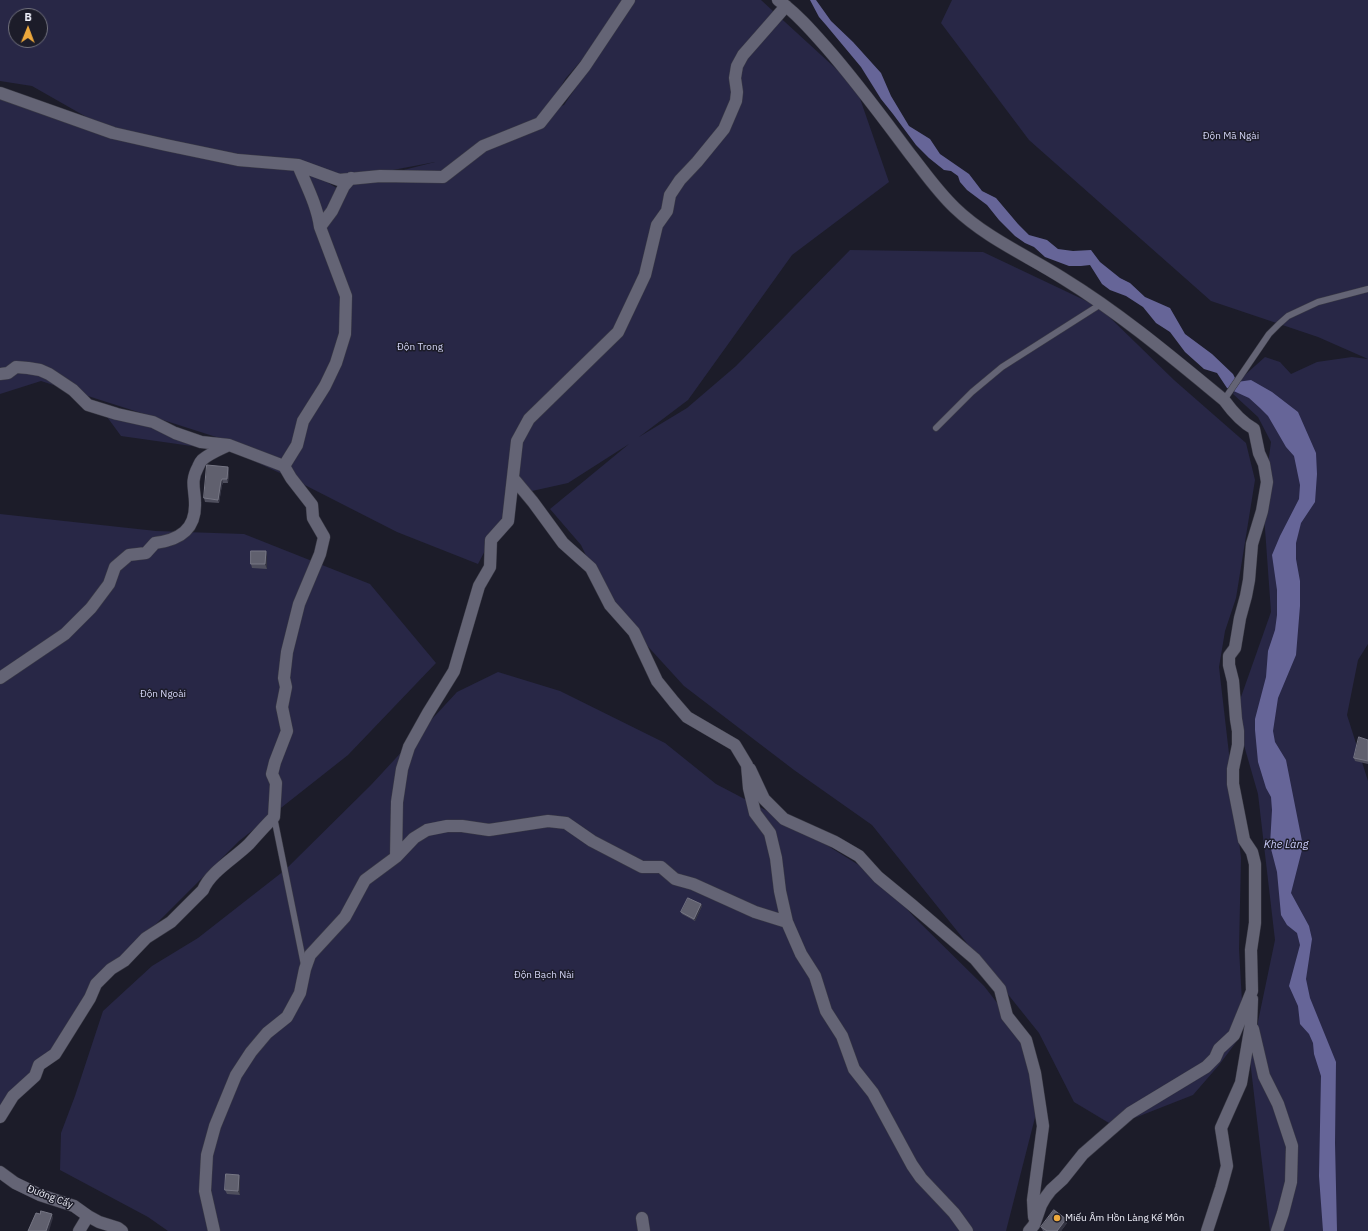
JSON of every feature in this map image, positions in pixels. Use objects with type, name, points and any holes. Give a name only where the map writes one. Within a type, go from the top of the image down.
[{"type":"street","points":[[0,93],[113,133],[158,144],[238,160],[298,165],[339,180],[380,176],[443,177],[483,146],[540,123],[585,66],[629,0]]},
{"type":"street","points":[[396,857],[397,802],[402,769],[410,747],[428,713],[454,671],[479,586],[490,568],[491,540],[508,521],[517,440],[529,419],[618,332],[646,275],[657,225],[667,211],[670,195],[680,180],[724,129],[736,101],[737,66],[743,55],[782,3],[807,26],[846,70],[936,188],[956,209],[979,227],[1064,279],[1101,304],[1228,395],[1228,406],[1244,423],[1254,429],[1259,453],[1264,464],[1267,482],[1262,511],[1252,544],[1246,596],[1234,648],[1229,656],[1238,731],[1238,745],[1233,769],[1233,784],[1244,840],[1252,852],[1255,864],[1255,923],[1251,950],[1251,1024],[1241,1082],[1221,1128],[1226,1166],[1221,1188],[1207,1231]]},
{"type":"street","points":[[284,466],[297,445],[303,421],[325,386],[336,363],[345,334],[346,296],[320,227],[311,196],[298,165]]},
{"type":"street","points":[[320,227],[332,211],[344,186],[351,178]]},
{"type":"street","points":[[0,374],[8,373],[16,367],[40,370],[49,374],[73,390],[88,405],[117,414],[153,422],[175,433],[201,442],[229,445],[284,466],[291,478],[312,505],[313,518],[324,537],[320,554],[299,604],[287,652],[284,678],[286,687],[282,708],[287,731],[272,774],[276,783],[274,818],[205,884],[203,890],[171,922],[146,938],[124,961],[111,969],[96,984],[90,998],[55,1054],[39,1065],[35,1076],[13,1096],[0,1117]]},
{"type":"street","points":[[0,678],[64,634],[86,613],[109,584],[115,566],[129,555],[146,552],[155,543],[168,542],[185,532],[191,526],[195,515],[193,478],[196,471],[202,460],[229,445]]},
{"type":"street","points":[[513,478],[533,502],[563,543],[590,568],[610,605],[634,632],[657,680],[674,702],[687,717],[735,746],[747,765],[764,799],[784,819],[835,842],[858,856],[878,878],[912,905],[974,959],[1000,989],[1007,1016],[1026,1040],[1035,1073],[1043,1126],[1033,1200],[1032,1229]]},
{"type":"street","points":[[747,765],[748,788],[755,813],[770,833],[776,858],[780,891],[787,922],[801,954],[815,976],[826,1011],[842,1036],[854,1069],[873,1093],[884,1115],[921,1178],[954,1213],[967,1231]]},
{"type":"street","points":[[214,1231],[205,1191],[207,1155],[215,1126],[236,1075],[251,1052],[268,1033],[287,1017],[300,993],[305,968],[310,955],[345,917],[365,880],[396,857],[414,838],[427,830],[447,826],[462,826],[489,830],[548,821],[566,823],[592,841],[642,867],[661,867],[675,879],[693,884],[755,912],[787,922]]},
{"type":"street","points":[[1032,1229],[1045,1198],[1063,1179],[1083,1154],[1130,1113],[1206,1067],[1215,1058],[1219,1049],[1234,1035],[1252,991]]},
{"type":"street","points":[[1251,1024],[1264,1076],[1278,1104],[1292,1146],[1291,1182],[1283,1213],[1276,1231]]},
{"type":"street","name":"Đường Cấy","points":[[0,1172],[15,1183],[40,1195],[74,1206],[99,1222],[118,1228],[122,1231]]},
{"type":"street","points":[[80,1231],[88,1216]]},
{"type":"street","points":[[642,1218],[644,1231]]},
{"type":"lane","points":[[1228,395],[1269,334],[1288,316],[1318,302],[1368,289]]},
{"type":"lane","points":[[936,428],[976,388],[1002,367],[1101,304]]},
{"type":"lane","points":[[274,818],[305,968]]},
{"type":"green space","name":"Độn Trong","points":[[0,0],[634,0],[566,78],[545,112],[564,105],[635,0],[761,0],[856,87],[889,182],[792,255],[688,400],[639,437],[687,408],[736,366],[850,250],[983,252],[1099,307],[1174,380],[1246,443],[1255,480],[1236,598],[1225,631],[1219,667],[1241,858],[1239,949],[1243,1019],[1237,1041],[1219,1065],[1193,1095],[1114,1126],[1074,1102],[1039,1033],[872,825],[794,770],[684,686],[610,605],[581,545],[550,509],[629,444],[568,483],[514,495],[478,564],[397,532],[291,478],[234,452],[121,436],[102,410],[175,433],[238,444],[41,381],[0,394],[0,93],[111,131],[32,86],[0,81]],"holes":[[[435,162],[380,176],[356,177]],[[317,176],[350,178],[340,190]]]},
{"type":"green space","name":"Độn Mã Ngài","points":[[952,0],[1368,0],[1368,359],[1318,337],[1211,301],[1029,140],[941,23]]},
{"type":"green space","points":[[1265,357],[1280,362],[1291,374],[1317,362],[1352,357],[1368,359],[1368,644],[1358,660],[1347,715],[1368,781],[1368,1231],[1270,1231],[1250,1060],[1275,940],[1258,794],[1235,714],[1271,612],[1263,501],[1271,442],[1258,417],[1233,394],[1237,382]]},
{"type":"green space","name":"Độn Ngoài","points":[[0,514],[156,531],[244,534],[370,584],[436,663],[348,755],[239,841],[96,984],[49,1054],[0,1111]]},
{"type":"green space","name":"Độn Bạch Nài","points":[[498,672],[560,691],[665,743],[716,784],[796,826],[878,877],[915,918],[984,986],[1026,1040],[1041,1094],[1006,1231],[168,1231],[148,1217],[60,1170],[61,1133],[103,1011],[152,966],[198,938],[285,870],[371,785],[457,692]]},
{"type":"water","name":"Khe Làng","points":[[810,0],[816,0],[831,21],[853,42],[881,73],[891,96],[909,126],[930,139],[940,154],[969,174],[982,191],[996,198],[1029,235],[1047,240],[1058,249],[1073,251],[1091,250],[1100,262],[1120,278],[1130,283],[1145,297],[1170,308],[1185,334],[1212,354],[1233,374],[1237,382],[1251,380],[1272,392],[1298,412],[1316,453],[1317,474],[1315,502],[1301,523],[1296,543],[1296,559],[1300,581],[1300,606],[1296,655],[1278,698],[1273,731],[1275,742],[1286,760],[1303,846],[1291,893],[1309,926],[1312,939],[1306,979],[1310,998],[1336,1062],[1335,1143],[1337,1231],[1323,1231],[1319,1176],[1321,1076],[1314,1054],[1313,1043],[1309,1034],[1300,1024],[1298,1006],[1289,986],[1300,945],[1297,933],[1287,925],[1281,915],[1277,872],[1270,845],[1272,810],[1271,797],[1266,788],[1258,762],[1255,730],[1255,719],[1266,677],[1268,651],[1275,630],[1277,615],[1277,590],[1272,555],[1299,499],[1300,485],[1294,456],[1286,447],[1268,416],[1260,408],[1249,398],[1227,388],[1217,373],[1204,369],[1185,352],[1170,332],[1156,323],[1143,307],[1126,296],[1110,290],[1102,284],[1090,265],[1069,266],[1045,257],[1034,247],[1015,236],[987,205],[967,190],[960,182],[958,176],[951,171],[944,170],[929,158],[916,145],[881,99],[861,67],[819,17]]},
{"type":"building","points":[[207,465],[228,467],[227,479],[222,479],[221,481],[218,500],[204,498]]},
{"type":"building","points":[[251,551],[266,551],[265,564],[251,564]]},
{"type":"building","points":[[1359,737],[1368,740],[1368,761],[1354,758]]},
{"type":"building","points":[[688,898],[701,904],[694,919],[681,912]]},
{"type":"building","points":[[226,1174],[239,1175],[238,1191],[225,1190]]},
{"type":"building","name":"Miếu Âm Hồn Làng Kế Môn","points":[[1054,1210],[1066,1219],[1057,1231],[1047,1231],[1041,1227]]},
{"type":"building","points":[[41,1211],[52,1214],[46,1231],[28,1231],[36,1213],[40,1214]]},
{"type":"place","name":"Miếu Âm Hồn Làng Kế Môn","points":[[1057,1218]]}]
